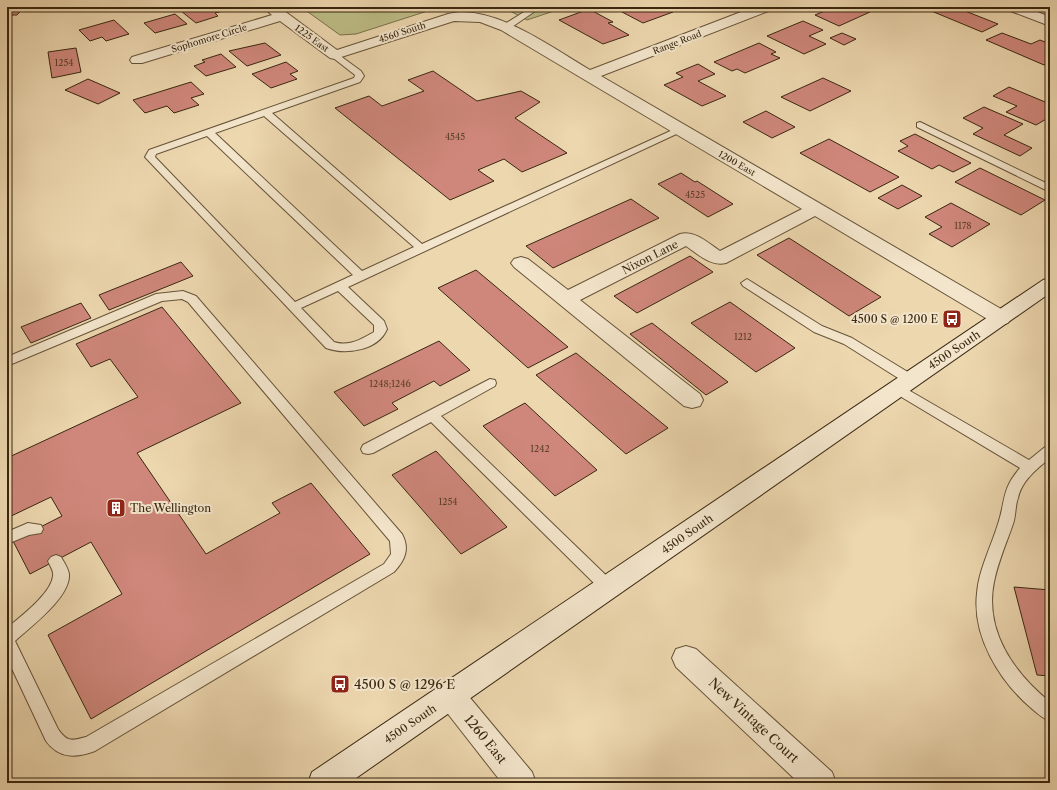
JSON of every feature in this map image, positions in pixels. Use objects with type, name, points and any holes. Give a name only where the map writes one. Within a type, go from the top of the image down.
[{"type":"street","name":"1225 East","points":[[270,7],[335,54]]},
{"type":"street","name":"Range Road","points":[[588,76],[766,7]]},
{"type":"street","points":[[1012,7],[1050,22]]},
{"type":"street","name":"1200 East","points":[[470,15],[487,18],[506,27],[1000,318]]},
{"type":"street","name":"4560 South","points":[[335,54],[434,22],[470,15]]},
{"type":"street","name":"Sophomore Circle","points":[[137,60],[282,16]]},
{"type":"street","name":"Nixon Lane","points":[[567,299],[687,238],[719,259],[815,209]]},
{"type":"street","points":[[521,263],[692,400]]},
{"type":"street","name":"4500 South","points":[[323,783],[1050,284]]},
{"type":"street","name":"New Vintage Court","points":[[686,658],[821,783]]},
{"type":"street","name":"1260 East","points":[[451,696],[521,783]]},
{"type":"lane","points":[[506,27],[537,7]]},
{"type":"lane","points":[[335,54],[358,73],[360,76],[357,80],[152,152],[150,157],[330,345],[336,348],[349,349],[379,334],[381,329],[380,324],[339,286]]},
{"type":"lane","points":[[266,112],[421,248]]},
{"type":"lane","points":[[920,125],[1050,189]]},
{"type":"lane","points":[[293,307],[680,130]]},
{"type":"lane","points":[[208,132],[361,276]]},
{"type":"lane","points":[[747,283],[818,329],[848,341],[904,384],[1030,467]]},
{"type":"lane","points":[[7,362],[160,297],[183,295],[192,299],[397,538],[400,547],[397,559],[389,568],[89,745],[70,749],[58,745],[52,735],[7,640],[52,595],[59,584],[61,575],[56,561]]},
{"type":"lane","points":[[368,449],[490,383]]},
{"type":"lane","points":[[432,415],[609,588]]},
{"type":"lane","points":[[1050,451],[1030,467],[1018,481],[1011,496],[1007,523],[993,559],[984,602],[987,624],[1002,661],[1014,680],[1050,713]]},
{"type":"lane","points":[[7,538],[28,529],[36,529]]},
{"type":"green space","points":[[301,7],[440,7],[356,34],[340,35]]},
{"type":"green space","points":[[498,7],[566,7],[527,20],[510,11]]},
{"type":"building","points":[[7,7],[24,7],[17,15],[7,15]]},
{"type":"building","points":[[195,7],[219,7],[223,11],[215,13],[218,16],[196,23],[181,11]]},
{"type":"building","points":[[629,7],[678,7],[669,10],[673,12],[643,23],[622,12],[631,8]]},
{"type":"building","points":[[834,7],[857,7],[870,12],[839,26],[815,15]]},
{"type":"building","points":[[936,7],[955,7],[998,24],[982,32],[929,10]]},
{"type":"building","points":[[589,9],[613,22],[608,23],[629,35],[603,44],[559,20]]},
{"type":"building","points":[[175,14],[187,24],[155,33],[144,23]]},
{"type":"building","points":[[114,20],[129,34],[106,41],[102,37],[90,41],[79,30]]},
{"type":"building","points":[[803,21],[823,30],[809,36],[826,44],[804,54],[767,36]]},
{"type":"building","points":[[842,33],[856,39],[844,45],[830,38]]},
{"type":"building","points":[[1002,33],[1031,44],[1040,40],[1050,44],[1050,62],[1044,65],[986,40]]},
{"type":"building","points":[[265,43],[281,55],[247,66],[229,51]]},
{"type":"building","points":[[759,43],[776,52],[771,54],[780,58],[745,73],[737,69],[732,71],[714,62]]},
{"type":"building","points":[[76,48],[81,72],[52,78],[48,52]]},
{"type":"building","points":[[221,54],[236,67],[206,76],[194,66],[205,62],[202,60]]},
{"type":"building","points":[[286,62],[298,71],[290,74],[297,79],[271,88],[252,74]]},
{"type":"building","points":[[698,64],[715,74],[698,81],[726,96],[702,106],[664,85],[683,77],[676,73]]},
{"type":"building","points":[[433,71],[477,101],[521,91],[540,102],[515,118],[567,153],[522,172],[504,159],[478,170],[494,181],[450,200],[335,108],[369,96],[382,106],[424,91],[408,80]]},
{"type":"building","points":[[823,78],[851,91],[810,111],[781,97]]},
{"type":"building","points":[[88,79],[120,93],[98,104],[65,90]]},
{"type":"building","points":[[191,82],[204,94],[191,98],[199,105],[174,113],[167,106],[145,113],[133,100]]},
{"type":"building","points":[[1009,87],[1050,104],[1050,119],[1048,118],[1036,125],[1006,112],[1017,106],[993,96]]},
{"type":"building","points":[[984,107],[1023,124],[1004,135],[1032,148],[1020,156],[973,134],[983,128],[963,118]]},
{"type":"building","points":[[766,111],[795,127],[772,138],[743,122]]},
{"type":"building","points":[[915,134],[971,163],[953,172],[939,165],[932,169],[898,151],[908,146],[900,141]]},
{"type":"building","points":[[829,139],[899,177],[870,192],[800,153]]},
{"type":"building","points":[[980,168],[1045,200],[1021,215],[955,182]]},
{"type":"building","points":[[681,173],[695,182],[697,181],[733,204],[708,217],[658,184]]},
{"type":"building","points":[[902,185],[922,196],[898,209],[878,198]]},
{"type":"building","points":[[631,199],[659,218],[553,268],[526,246]]},
{"type":"building","points":[[951,203],[990,224],[952,247],[929,234],[942,227],[925,217]]},
{"type":"building","points":[[789,238],[881,297],[849,316],[757,255]]},
{"type":"building","points":[[690,256],[713,272],[637,313],[614,296]]},
{"type":"building","points":[[181,262],[193,276],[109,310],[99,295]]},
{"type":"building","points":[[476,270],[568,347],[528,368],[438,288]]},
{"type":"building","points":[[730,302],[795,348],[756,372],[691,323]]},
{"type":"building","points":[[81,303],[91,318],[31,343],[21,327]]},
{"type":"building","name":"The Wellington","points":[[162,307],[241,403],[137,453],[206,554],[280,513],[272,503],[311,483],[370,554],[91,719],[48,635],[122,594],[91,542],[30,574],[13,541],[62,516],[51,497],[7,518],[7,458],[138,397],[110,359],[91,367],[76,344]]},
{"type":"building","points":[[652,323],[728,382],[706,395],[630,334]]},
{"type":"building","points":[[439,341],[470,370],[440,386],[434,381],[392,403],[398,409],[364,426],[334,392]]},
{"type":"building","points":[[576,353],[668,428],[626,454],[536,375]]},
{"type":"building","points":[[525,403],[597,470],[555,496],[483,426]]},
{"type":"building","points":[[436,451],[507,527],[461,554],[392,475]]},
{"type":"building","points":[[1014,587],[1050,590],[1050,676],[1037,675]]},
{"type":"place","name":"4500 S @ 1200 E","points":[[952,319]]},
{"type":"place","name":"The Wellington","points":[[116,508]]},
{"type":"place","name":"4500 S @ 1296 E","points":[[340,684]]}]
